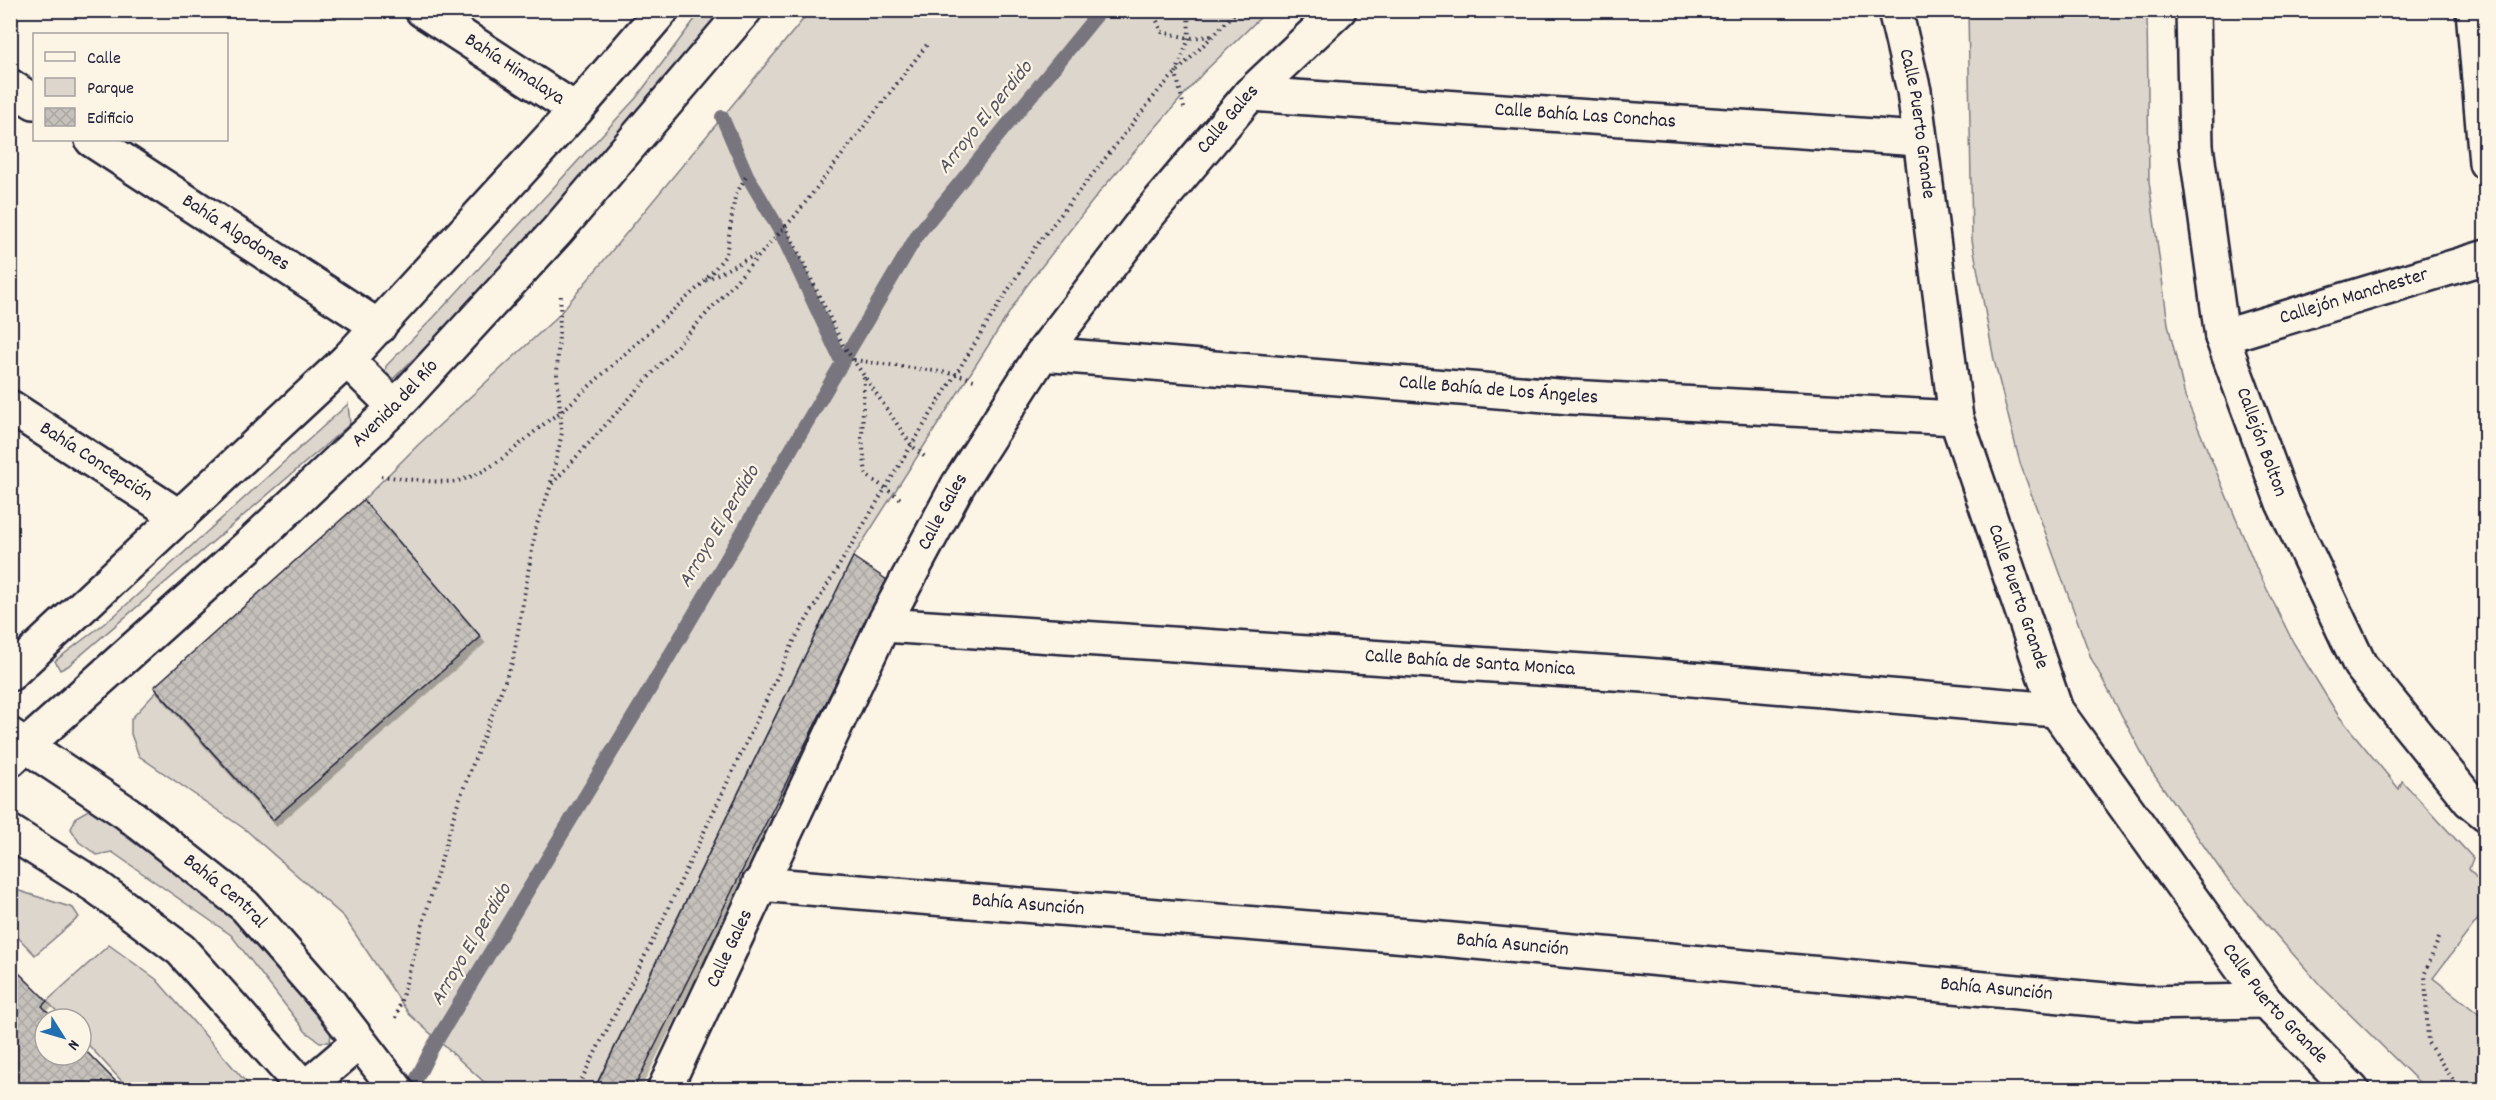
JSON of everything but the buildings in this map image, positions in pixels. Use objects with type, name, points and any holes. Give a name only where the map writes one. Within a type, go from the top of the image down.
[{"type":"street","name":"Bahía Himalaya","points":[[422,10],[576,110]]},
{"type":"street","points":[[10,674],[180,517],[379,327],[576,110],[662,10]]},
{"type":"street","name":"Avenida del Río","points":[[16,747],[255,541],[395,407],[557,231],[745,10]]},
{"type":"street","name":"Calle Gales","points":[[664,1089],[883,625],[958,485],[1042,354],[1149,214],[1250,94],[1339,10]]},
{"type":"street","name":"Calle Puerto Grande","points":[[1895,10],[1914,91],[1956,418],[2056,710],[2265,1001],[2352,1089]]},
{"type":"street","name":"Callejón Bolton","points":[[2193,10],[2196,146],[2222,337],[2283,503],[2360,665],[2470,801],[2486,814]]},
{"type":"street","points":[[2473,10],[2486,163]]},
{"type":"street","points":[[10,86],[33,101]]},
{"type":"street","name":"Calle Bahía Las Conchas","points":[[1250,94],[1919,139]]},
{"type":"street","name":"Bahía Algodones","points":[[94,141],[379,327]]},
{"type":"street","name":"Callejón Manchester","points":[[2222,337],[2486,256]]},
{"type":"street","name":"Calle Bahía de Los Ángeles","points":[[1042,354],[1570,397],[1956,418]]},
{"type":"street","points":[[346,360],[395,407]]},
{"type":"street","name":"Bahía Concepción","points":[[10,407],[180,517]]},
{"type":"street","name":"Calle Bahía de Santa Monica","points":[[883,625],[1644,675],[2056,710]]},
{"type":"street","name":"Bahía Central","points":[[16,747],[128,813],[245,906],[329,1002],[378,1066]]},
{"type":"street","points":[[10,832],[98,887],[181,950],[305,1089],[378,1066]]},
{"type":"street","name":"Bahía Asunción","points":[[759,884],[1408,936],[2138,1003],[2265,1001]]},
{"type":"path","points":[[1152,10],[1162,32],[1189,38],[1212,36]]},
{"type":"path","points":[[1184,108],[1176,73],[1189,38],[1188,10]]},
{"type":"path","points":[[576,1089],[654,938],[795,639],[885,489],[1035,247],[1176,73],[1238,10]]},
{"type":"path","points":[[551,485],[785,225],[929,42]]},
{"type":"path","points":[[375,476],[460,481],[498,462],[543,423],[561,412],[704,282],[726,255],[735,196],[747,175]]},
{"type":"path","points":[[785,225],[843,345],[912,446],[925,457]]},
{"type":"path","points":[[704,282],[759,253]]},
{"type":"path","points":[[396,1018],[456,808],[513,660],[536,527],[551,485],[562,434],[557,374],[561,293]]},
{"type":"path","points":[[853,360],[956,374],[974,380]]},
{"type":"path","points":[[864,376],[862,438],[866,475],[901,499]]},
{"type":"path","points":[[2439,938],[2425,973],[2428,1043],[2460,1089]]},
{"type":"green space","points":[[701,11],[724,11],[650,104],[447,326],[393,379],[385,374],[386,366],[636,98]]},
{"type":"green space","points":[[810,11],[1267,11],[1203,73],[1102,189],[1025,288],[853,557],[594,1089],[493,1090],[409,1014],[344,917],[246,830],[139,756],[131,734],[131,719],[157,691],[273,820],[480,637],[363,500],[419,444],[557,317]]},
{"type":"green space","points":[[1968,11],[2147,11],[2149,181],[2168,324],[2185,396],[2256,567],[2293,642],[2338,715],[2399,789],[2402,781],[2473,858],[2469,869],[2485,888],[2485,910],[2433,978],[2485,1019],[2485,1089],[2426,1089],[2321,986],[2227,879],[2152,772],[2091,658],[2020,463],[1994,360],[1972,240]]},
{"type":"green space","points":[[348,404],[350,424],[68,666],[60,670],[55,661],[114,616]]},
{"type":"green space","points":[[90,809],[115,818],[121,833],[243,922],[331,1031],[330,1042],[320,1042],[306,1032],[231,935],[112,852],[97,855],[79,842],[71,829],[76,817]]},
{"type":"green space","points":[[10,888],[73,908],[79,917],[35,955],[11,930]]},
{"type":"green space","points":[[109,945],[156,979],[252,1089],[129,1089],[93,1050],[93,1007],[53,1007],[47,1001]]},
{"type":"waterway","name":"Arroyo El perdido","points":[[411,1090],[431,1050],[641,704],[918,234],[1101,10]]},
{"type":"waterway","points":[[722,117],[747,175],[780,231],[842,363]]}]
